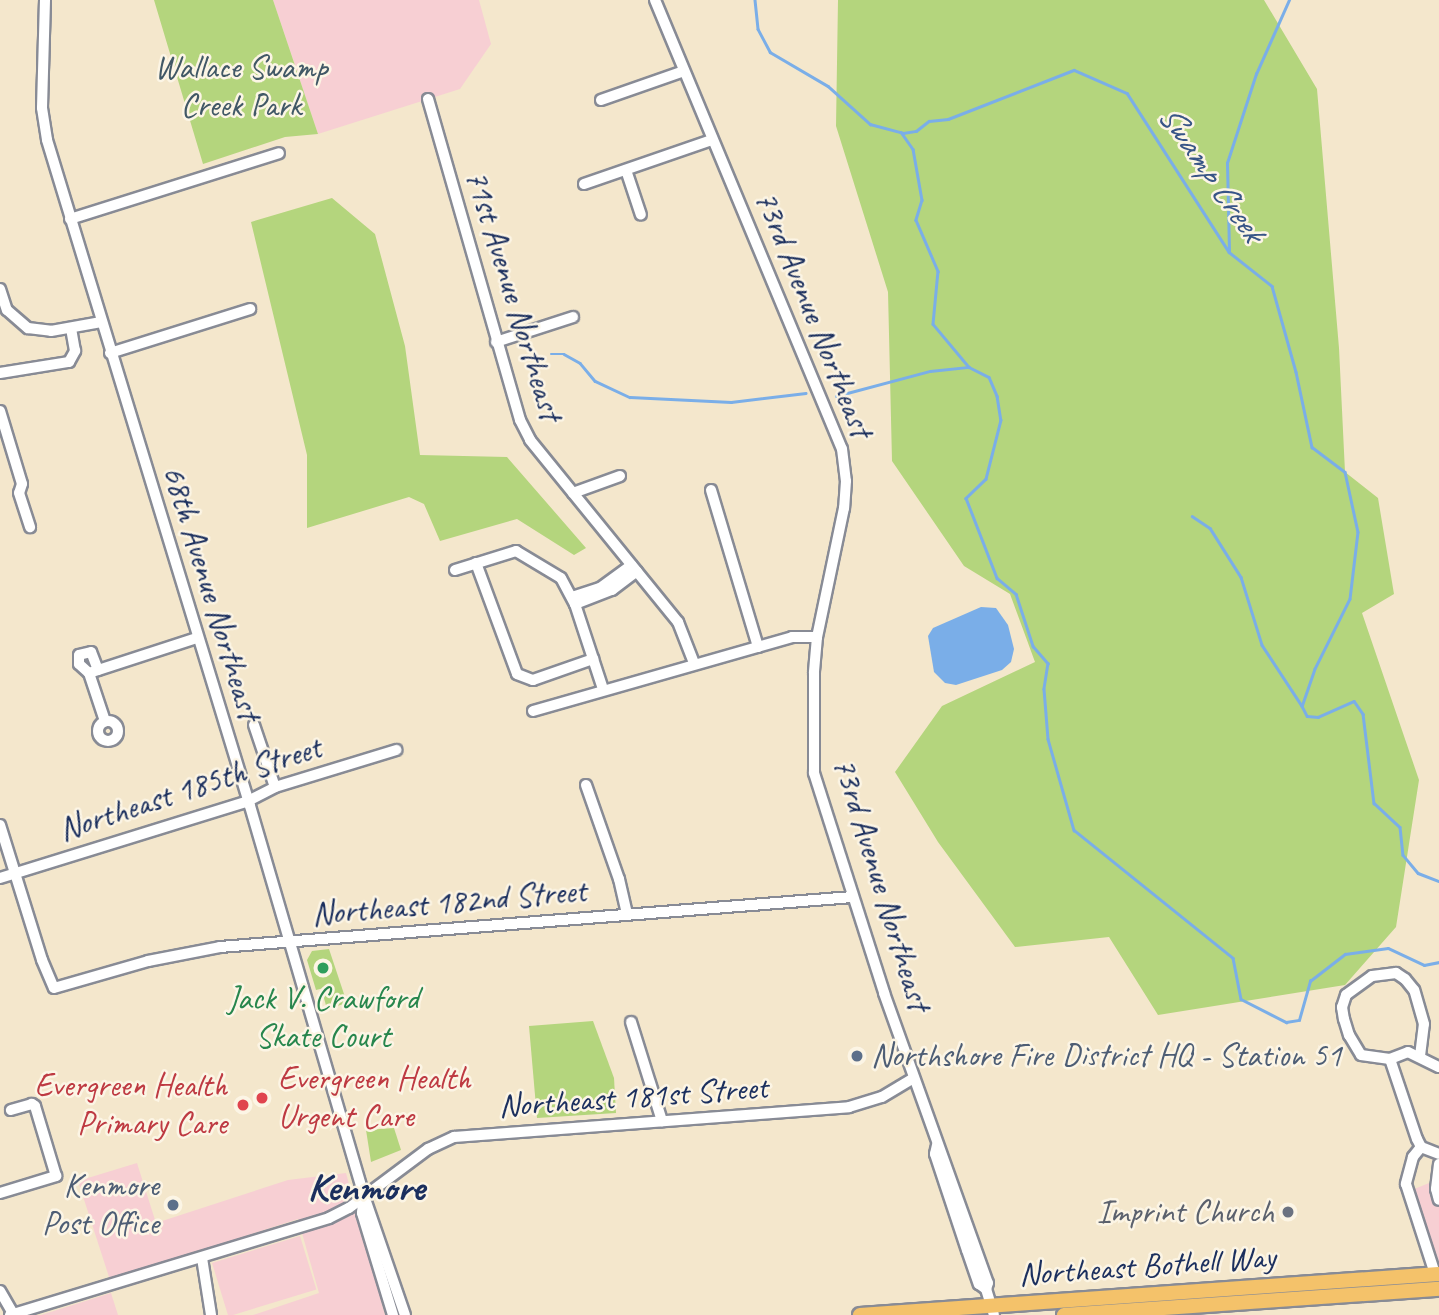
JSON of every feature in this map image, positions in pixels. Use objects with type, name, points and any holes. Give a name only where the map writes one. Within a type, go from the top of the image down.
[{"type":"main road","name":"Northeast Bothell Way","points":[[860,1315],[993,1310],[1338,1282],[1438,1279]]},
{"type":"main road","name":"Northeast Bothell Way","points":[[1064,1315],[1320,1297],[1438,1279]]},
{"type":"main road","points":[[1320,1297],[1336,1287],[1338,1282]]},
{"type":"street","name":"68th Avenue Northeast","points":[[45,0],[43,108],[47,139],[69,219],[248,801],[364,1196],[405,1315]]},
{"type":"street","name":"73rd Avenue Northeast","points":[[655,0],[832,423],[845,464],[844,508],[817,637],[812,696],[814,773],[852,897],[937,1145],[944,1152],[988,1283],[986,1289],[993,1310]]},
{"type":"street","points":[[601,100],[684,71]]},
{"type":"street","name":"71st Avenue Northeast","points":[[428,99],[511,399],[530,440],[678,622],[694,663]]},
{"type":"street","points":[[584,184],[712,140]]},
{"type":"street","points":[[69,219],[279,153]]},
{"type":"street","points":[[626,170],[641,215]]},
{"type":"street","points":[[1,297],[11,315],[28,328],[41,331],[101,322]]},
{"type":"street","points":[[110,353],[250,309]]},
{"type":"street","points":[[496,342],[573,317]]},
{"type":"street","points":[[0,373],[69,362],[75,351],[71,328]]},
{"type":"street","points":[[0,411],[22,484],[19,494],[30,527]]},
{"type":"street","points":[[573,493],[620,476]]},
{"type":"street","points":[[711,490],[758,647]]},
{"type":"street","points":[[455,570],[516,551],[561,578],[573,600],[603,689]]},
{"type":"street","points":[[476,563],[513,671],[521,678],[533,680],[593,659]]},
{"type":"street","points":[[573,600],[612,590],[635,568]]},
{"type":"street","points":[[533,711],[792,637],[817,637]]},
{"type":"street","points":[[105,721],[94,671],[197,639]]},
{"type":"street","points":[[254,725],[275,788]]},
{"type":"street","name":"Northeast 185th Street","points":[[0,878],[248,801],[275,788],[396,750]]},
{"type":"street","points":[[586,785],[619,879],[627,915]]},
{"type":"street","points":[[0,824],[14,874]]},
{"type":"street","name":"Northeast 182nd Street","points":[[14,874],[54,988],[188,952],[852,897]]},
{"type":"street","points":[[1420,1056],[1424,1024],[1414,990],[1396,974],[1386,973],[1358,984],[1346,995],[1342,1007],[1349,1035],[1361,1055],[1390,1059],[1408,1052],[1439,1067]]},
{"type":"street","points":[[631,1022],[662,1121]]},
{"type":"street","points":[[1390,1059],[1421,1147],[1439,1154]]},
{"type":"street","name":"Northeast 181st Street","points":[[13,1315],[312,1225],[349,1208],[428,1149],[454,1137],[849,1107],[882,1097],[914,1078]]},
{"type":"street","points":[[0,1193],[56,1176],[35,1106],[32,1104],[11,1110]]},
{"type":"street","points":[[1421,1147],[1413,1157],[1406,1184],[1438,1279]]},
{"type":"street","points":[[1439,1164],[1436,1189],[1439,1200]]},
{"type":"street","name":"68th Avenue Northeast","points":[[364,1196],[362,1213],[393,1315]]},
{"type":"street","points":[[202,1258],[211,1315]]},
{"type":"street","points":[[0,1291],[13,1315]]},
{"type":"shaded area","points":[[273,0],[479,0],[491,44],[460,89],[318,134]]},
{"type":"shaded area","points":[[137,1163],[156,1223],[288,1180],[346,1173],[385,1315],[253,1315],[319,1293],[298,1219],[110,1280],[78,1181]]},
{"type":"shaded area","points":[[1439,1179],[1439,1264],[1426,1265],[1402,1194]]},
{"type":"shaded area","points":[[300,1236],[316,1290],[228,1315],[212,1263]]},
{"type":"shaded area","points":[[111,1293],[118,1315],[41,1315]]},
{"type":"green space","name":"Wallace Swamp Creek Park","points":[[154,0],[273,0],[318,134],[285,137],[203,164]]},
{"type":"green space","points":[[838,0],[1264,0],[1317,89],[1339,348],[1345,472],[1378,498],[1394,594],[1362,613],[1419,780],[1396,927],[1345,985],[1158,1015],[1109,937],[1015,947],[938,842],[895,772],[942,706],[1035,662],[1010,594],[964,566],[892,461],[888,292],[836,126]]},
{"type":"green space","points":[[332,198],[375,234],[405,346],[420,455],[507,457],[586,548],[574,555],[517,519],[440,541],[424,504],[409,497],[307,528],[307,455],[251,222]]},
{"type":"green space","name":"Jack V. Crawford Skate Court","points":[[329,949],[347,1003],[327,1009],[322,991],[328,987],[316,990],[307,960],[312,951]]},
{"type":"green space","points":[[593,1021],[614,1078],[616,1113],[537,1118],[529,1026]]},
{"type":"green space","points":[[394,1128],[401,1150],[371,1162],[366,1130]]},
{"type":"water","points":[[981,607],[996,608],[1008,625],[1014,649],[1011,662],[1002,670],[956,685],[945,683],[934,672],[928,636],[933,628]]},
{"type":"waterway","name":"Swamp Creek","points":[[755,0],[758,29],[770,52],[828,86],[870,124],[903,133],[916,131],[929,121],[948,119],[1074,70],[1127,93],[1229,252],[1272,286],[1296,372],[1312,447],[1345,472],[1358,532],[1350,599],[1315,669],[1302,706],[1307,716],[1318,717],[1354,701],[1363,714],[1374,803],[1400,827],[1403,855],[1418,873],[1439,881]]},
{"type":"waterway","points":[[1229,251],[1227,163],[1256,74],[1289,0]]},
{"type":"waterway","points":[[901,132],[913,149],[922,200],[916,220],[938,271],[933,324],[969,367]]},
{"type":"waterway","points":[[551,354],[564,354],[580,363],[595,381],[630,397],[731,402],[805,393]]},
{"type":"waterway","points":[[836,396],[930,371],[969,367],[989,377],[997,396],[1001,420],[986,479],[966,498],[997,578],[1016,594],[1033,646],[1048,663],[1044,689],[1048,739],[1074,830],[1233,958],[1241,999],[1286,1022],[1299,1020],[1310,981],[1345,954],[1388,948],[1424,965],[1439,962]]},
{"type":"waterway","points":[[1192,516],[1210,528],[1241,577],[1262,645],[1302,706]]},
{"type":"place","name":"Jack V. Crawford Skate Court","points":[[323,968]]},
{"type":"place","name":"Northshore Fire District HQ - Station 51","points":[[857,1056]]},
{"type":"place","name":"Evergreen Health Urgent Care","points":[[262,1098]]},
{"type":"place","name":"Evergreen Health Primary Care","points":[[243,1105]]},
{"type":"place","name":"Kenmore Post Office","points":[[173,1205]]},
{"type":"place","name":"Imprint Church","points":[[1288,1212]]},
{"type":"district","name":"Kenmore","points":[[366,1187]]}]
